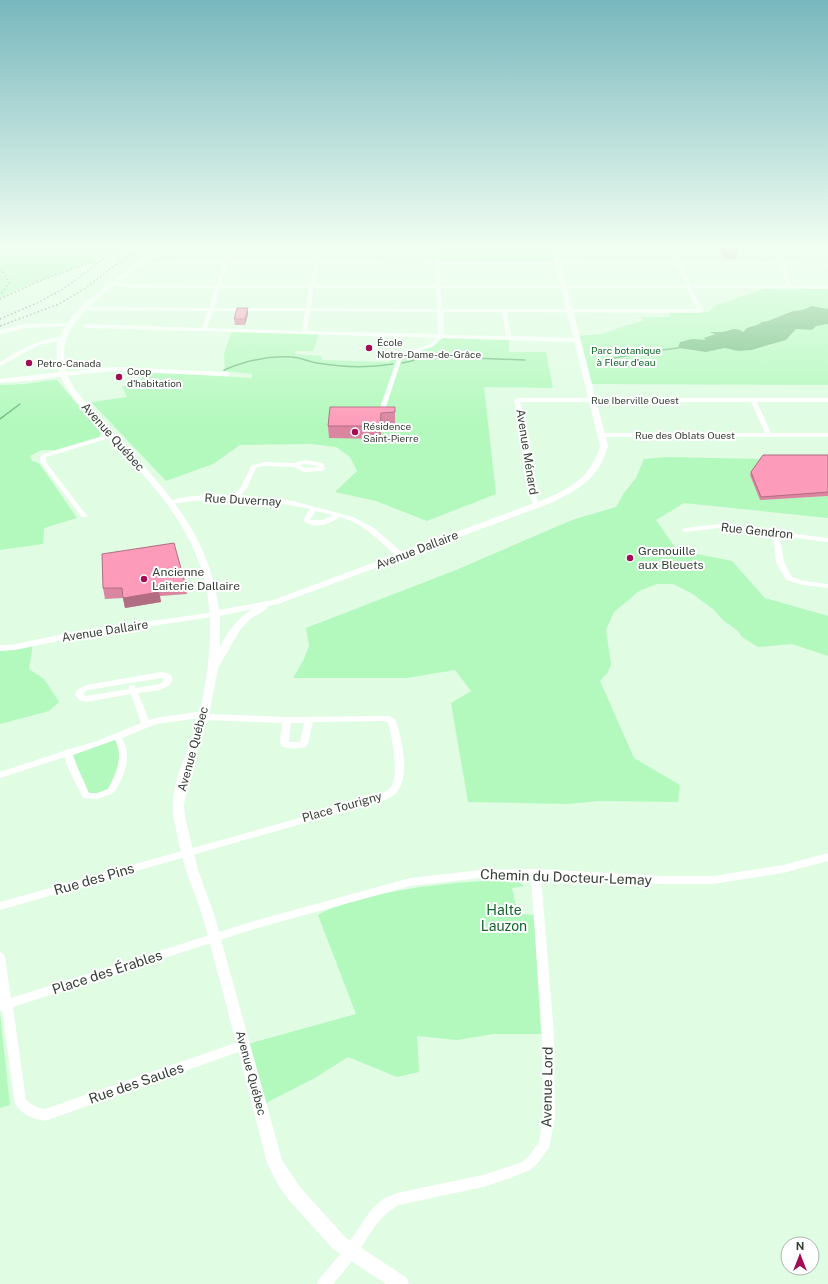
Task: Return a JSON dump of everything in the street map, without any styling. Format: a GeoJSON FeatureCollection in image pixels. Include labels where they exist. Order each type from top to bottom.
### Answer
{"type":"FeatureCollection","features":[{"type":"Feature","properties":{"kind":"main road","name":"Avenue Québec"},"geometry":{"type":"LineString","coordinates":[[63,374],[59,355],[62,339],[70,325],[83,309],[89,304]]}},
{"type":"Feature","properties":{"kind":"main road"},"geometry":{"type":"LineString","coordinates":[[0,381],[63,374]]}},
{"type":"Feature","properties":{"kind":"street"},"geometry":{"type":"LineString","coordinates":[[204,329],[213,304]]}},
{"type":"Feature","properties":{"kind":"street"},"geometry":{"type":"LineString","coordinates":[[304,332],[309,304]]}},
{"type":"Feature","properties":{"kind":"street"},"geometry":{"type":"LineString","coordinates":[[382,410],[400,357],[432,345],[441,336],[440,304]]}},
{"type":"Feature","properties":{"kind":"street","name":"Avenue Dallaire"},"geometry":{"type":"LineString","coordinates":[[0,648],[15,647],[78,634],[216,614],[275,602],[564,494],[582,483],[591,474],[603,453],[604,446],[569,304]]}},
{"type":"Feature","properties":{"kind":"street"},"geometry":{"type":"LineString","coordinates":[[83,309],[700,311],[697,304]]}},
{"type":"Feature","properties":{"kind":"street"},"geometry":{"type":"LineString","coordinates":[[504,310],[509,338]]}},
{"type":"Feature","properties":{"kind":"street"},"geometry":{"type":"LineString","coordinates":[[0,332],[25,326],[70,325]]}},
{"type":"Feature","properties":{"kind":"street"},"geometry":{"type":"LineString","coordinates":[[86,326],[577,340]]}},
{"type":"Feature","properties":{"kind":"street"},"geometry":{"type":"LineString","coordinates":[[0,364],[39,342],[62,339]]}},
{"type":"Feature","properties":{"kind":"street"},"geometry":{"type":"LineString","coordinates":[[63,374],[115,369],[227,374]]}},
{"type":"Feature","properties":{"kind":"street","name":"Avenue Québec"},"geometry":{"type":"LineString","coordinates":[[63,374],[65,381],[74,393],[111,436],[172,502],[187,525],[202,558],[208,576],[216,614],[214,667],[204,716],[185,772],[178,809],[188,853],[215,938],[275,1163],[284,1179],[327,1231],[339,1243],[401,1284]]}},
{"type":"Feature","properties":{"kind":"street","name":"Rue Iberville Ouest"},"geometry":{"type":"LineString","coordinates":[[517,400],[828,400]]}},
{"type":"Feature","properties":{"kind":"street","name":"Avenue Ménard"},"geometry":{"type":"LineString","coordinates":[[517,400],[530,485],[536,505]]}},
{"type":"Feature","properties":{"kind":"street"},"geometry":{"type":"LineString","coordinates":[[753,400],[769,435]]}},
{"type":"Feature","properties":{"kind":"street","name":"Rue des Oblats Ouest"},"geometry":{"type":"LineString","coordinates":[[602,435],[828,435]]}},
{"type":"Feature","properties":{"kind":"street"},"geometry":{"type":"LineString","coordinates":[[84,516],[43,462],[43,456],[111,436]]}},
{"type":"Feature","properties":{"kind":"street"},"geometry":{"type":"LineString","coordinates":[[235,498],[244,488],[253,467],[263,464],[295,465]]}},
{"type":"Feature","properties":{"kind":"street","name":"Rue Duvernay"},"geometry":{"type":"LineString","coordinates":[[172,502],[201,498],[235,498],[284,502],[314,508],[349,518],[367,526],[401,556]]}},
{"type":"Feature","properties":{"kind":"street"},"geometry":{"type":"LineString","coordinates":[[314,508],[306,520],[309,522],[321,523],[331,520],[337,515]]}},
{"type":"Feature","properties":{"kind":"street","name":"Rue Gendron"},"geometry":{"type":"LineString","coordinates":[[686,530],[719,526],[776,532],[828,540]]}},
{"type":"Feature","properties":{"kind":"street"},"geometry":{"type":"LineString","coordinates":[[776,532],[780,562],[787,576],[803,583],[828,586]]}},
{"type":"Feature","properties":{"kind":"street"},"geometry":{"type":"LineString","coordinates":[[214,667],[230,636],[238,625],[248,617],[275,602]]}},
{"type":"Feature","properties":{"kind":"street"},"geometry":{"type":"LineString","coordinates":[[161,675],[167,676],[169,679],[164,685],[134,691],[86,699],[79,695],[82,690],[86,688],[130,681],[161,675]]}},
{"type":"Feature","properties":{"kind":"street"},"geometry":{"type":"LineString","coordinates":[[130,681],[146,724]]}},
{"type":"Feature","properties":{"kind":"street"},"geometry":{"type":"LineString","coordinates":[[0,775],[100,743],[146,724],[165,719],[204,716]]}},
{"type":"Feature","properties":{"kind":"street","name":"Place Tourigny"},"geometry":{"type":"LineString","coordinates":[[188,853],[389,794],[395,790],[398,780],[399,769],[392,721],[386,718],[287,720],[204,716]]}},
{"type":"Feature","properties":{"kind":"street"},"geometry":{"type":"LineString","coordinates":[[287,720],[284,742],[285,745],[293,746],[302,745],[304,743],[309,720]]}},
{"type":"Feature","properties":{"kind":"street"},"geometry":{"type":"LineString","coordinates":[[68,752],[72,766],[86,796],[97,796],[111,792],[119,778],[124,757],[122,743],[117,736]]}},
{"type":"Feature","properties":{"kind":"street","name":"Rue des Pins"},"geometry":{"type":"LineString","coordinates":[[0,906],[188,853]]}},
{"type":"Feature","properties":{"kind":"street","name":"Chemin du Docteur-Lemay"},"geometry":{"type":"LineString","coordinates":[[215,938],[314,907],[410,882],[480,874],[536,873],[664,880],[713,880],[784,870],[828,857]]}},
{"type":"Feature","properties":{"kind":"street","name":"Avenue Lord"},"geometry":{"type":"LineString","coordinates":[[324,1284],[352,1251],[378,1210],[386,1204],[397,1200],[483,1181],[511,1172],[526,1166],[533,1160],[545,1144],[549,1118],[548,1034],[536,873]]}},
{"type":"Feature","properties":{"kind":"street","name":"Place des Érables"},"geometry":{"type":"LineString","coordinates":[[4,1005],[215,938]]}},
{"type":"Feature","properties":{"kind":"street"},"geometry":{"type":"LineString","coordinates":[[0,957],[4,1005]]}},
{"type":"Feature","properties":{"kind":"street","name":"Rue des Saules"},"geometry":{"type":"LineString","coordinates":[[4,1005],[21,1102],[28,1109],[37,1114],[45,1114],[244,1045]]}},
{"type":"Feature","properties":{"kind":"green space","name":"Parc botanique à Fleur d'eau"},"geometry":{"type":"Polygon","coordinates":[[[828,304],[828,309],[812,306],[762,322],[747,328],[743,332],[729,329],[724,332],[713,333],[715,334],[707,336],[707,340],[685,340],[680,346],[682,349],[706,352],[725,348],[738,351],[758,349],[786,340],[796,329],[812,330],[816,326],[828,324],[828,385],[588,384],[576,336],[602,334],[627,325],[644,321],[641,317],[670,317],[669,312],[708,312],[716,305],[828,304]]]}},
{"type":"Feature","properties":{"kind":"green space"},"geometry":{"type":"Polygon","coordinates":[[[232,331],[319,334],[313,351],[296,351],[295,354],[321,356],[322,360],[387,362],[432,345],[439,338],[509,340],[509,352],[546,352],[553,388],[484,387],[496,494],[427,521],[376,501],[335,492],[357,471],[350,457],[336,447],[311,444],[240,445],[213,464],[166,481],[91,402],[127,397],[122,386],[138,384],[145,372],[252,378],[252,374],[225,371],[224,353],[232,331]]]}},
{"type":"Feature","properties":{"kind":"green space"},"geometry":{"type":"Polygon","coordinates":[[[57,380],[101,433],[99,437],[55,450],[41,450],[30,456],[32,461],[39,463],[77,518],[44,528],[43,544],[0,550],[0,385],[24,384],[57,380]]]}},
{"type":"Feature","properties":{"kind":"green space"},"geometry":{"type":"Polygon","coordinates":[[[667,457],[762,459],[750,475],[760,500],[828,496],[828,518],[684,503],[656,520],[677,550],[732,561],[765,598],[828,616],[828,656],[792,644],[758,647],[742,637],[738,631],[724,621],[713,609],[691,593],[673,584],[657,584],[639,591],[614,612],[606,630],[611,664],[608,672],[600,681],[634,758],[680,785],[678,802],[600,801],[566,804],[468,802],[451,703],[471,691],[455,670],[407,678],[293,678],[303,661],[309,646],[306,628],[456,570],[572,520],[616,507],[624,493],[636,478],[644,459],[667,457]]]}},
{"type":"Feature","properties":{"kind":"green space"},"geometry":{"type":"Polygon","coordinates":[[[33,643],[29,669],[44,679],[59,702],[49,711],[0,724],[0,645],[33,643]]]}},
{"type":"Feature","properties":{"kind":"green space"},"geometry":{"type":"Polygon","coordinates":[[[117,736],[124,757],[111,791],[86,796],[68,752],[117,736]]]}},
{"type":"Feature","properties":{"kind":"green space","name":"Halte Lauzon"},"geometry":{"type":"Polygon","coordinates":[[[503,880],[517,881],[524,886],[512,888],[518,914],[534,915],[541,1034],[493,1034],[457,1040],[417,1036],[419,1072],[397,1077],[348,1057],[313,1079],[260,1106],[244,1045],[356,1014],[318,915],[330,909],[369,897],[403,890],[453,883],[503,880]]]}},
{"type":"Feature","properties":{"kind":"green space"},"geometry":{"type":"Polygon","coordinates":[[[0,1013],[10,1105],[0,1108],[0,1013]]]}},
{"type":"Feature","properties":{"kind":"shaded area"},"geometry":{"type":"Polygon","coordinates":[[[812,306],[828,309],[828,324],[816,326],[812,330],[796,329],[786,340],[752,350],[738,351],[725,348],[706,352],[678,348],[680,342],[692,339],[706,340],[704,338],[715,334],[711,332],[722,332],[737,329],[743,332],[747,328],[762,322],[812,306]]]}},
{"type":"Feature","properties":{"kind":"building"},"geometry":{"type":"Polygon","coordinates":[[[237,308],[248,308],[245,319],[234,319],[237,308]]]}},
{"type":"Feature","properties":{"kind":"building"},"geometry":{"type":"Polygon","coordinates":[[[330,407],[395,407],[395,412],[381,413],[380,426],[328,426],[330,407]]]}},
{"type":"Feature","properties":{"kind":"building"},"geometry":{"type":"Polygon","coordinates":[[[763,455],[828,455],[828,492],[761,497],[751,472],[763,455]]]}},
{"type":"Feature","properties":{"kind":"building","name":"Ancienne Laiterie Dallaire"},"geometry":{"type":"Polygon","coordinates":[[[174,543],[185,583],[156,586],[159,592],[123,598],[122,588],[103,588],[102,554],[174,543]]]}},
{"type":"Feature","properties":{"kind":"waterway"},"geometry":{"type":"LineString","coordinates":[[655,351],[678,348]]}},
{"type":"Feature","properties":{"kind":"waterway"},"geometry":{"type":"LineString","coordinates":[[642,353],[651,352]]}},
{"type":"Feature","properties":{"kind":"waterway"},"geometry":{"type":"LineString","coordinates":[[609,362],[614,358],[637,354]]}},
{"type":"Feature","properties":{"kind":"waterway"},"geometry":{"type":"LineString","coordinates":[[402,363],[412,361],[422,356],[525,360]]}},
{"type":"Feature","properties":{"kind":"waterway"},"geometry":{"type":"LineString","coordinates":[[224,370],[240,364],[273,357],[293,357],[317,363],[345,366],[374,366],[393,364]]}},
{"type":"Feature","properties":{"kind":"waterway"},"geometry":{"type":"LineString","coordinates":[[0,419],[20,404]]}},
{"type":"Feature","properties":{"kind":"railway"},"geometry":{"type":"LineString","coordinates":[[0,319],[35,304]]}},
{"type":"Feature","properties":{"kind":"railway"},"geometry":{"type":"LineString","coordinates":[[0,326],[59,304]]}},
{"type":"Feature","properties":{"kind":"place","name":"École Notre-Dame-de-Grâce"},"geometry":{"type":"Point","coordinates":[369,348]}},
{"type":"Feature","properties":{"kind":"place","name":"Petro-Canada"},"geometry":{"type":"Point","coordinates":[29,363]}},
{"type":"Feature","properties":{"kind":"place","name":"Coop d'habitation"},"geometry":{"type":"Point","coordinates":[119,377]}},
{"type":"Feature","properties":{"kind":"place","name":"Résidence Saint-Pierre"},"geometry":{"type":"Point","coordinates":[355,432]}},
{"type":"Feature","properties":{"kind":"place","name":"Grenouille aux Bleuets"},"geometry":{"type":"Point","coordinates":[630,558]}},
{"type":"Feature","properties":{"kind":"place","name":"Ancienne Laiterie Dallaire"},"geometry":{"type":"Point","coordinates":[144,579]}}]}
